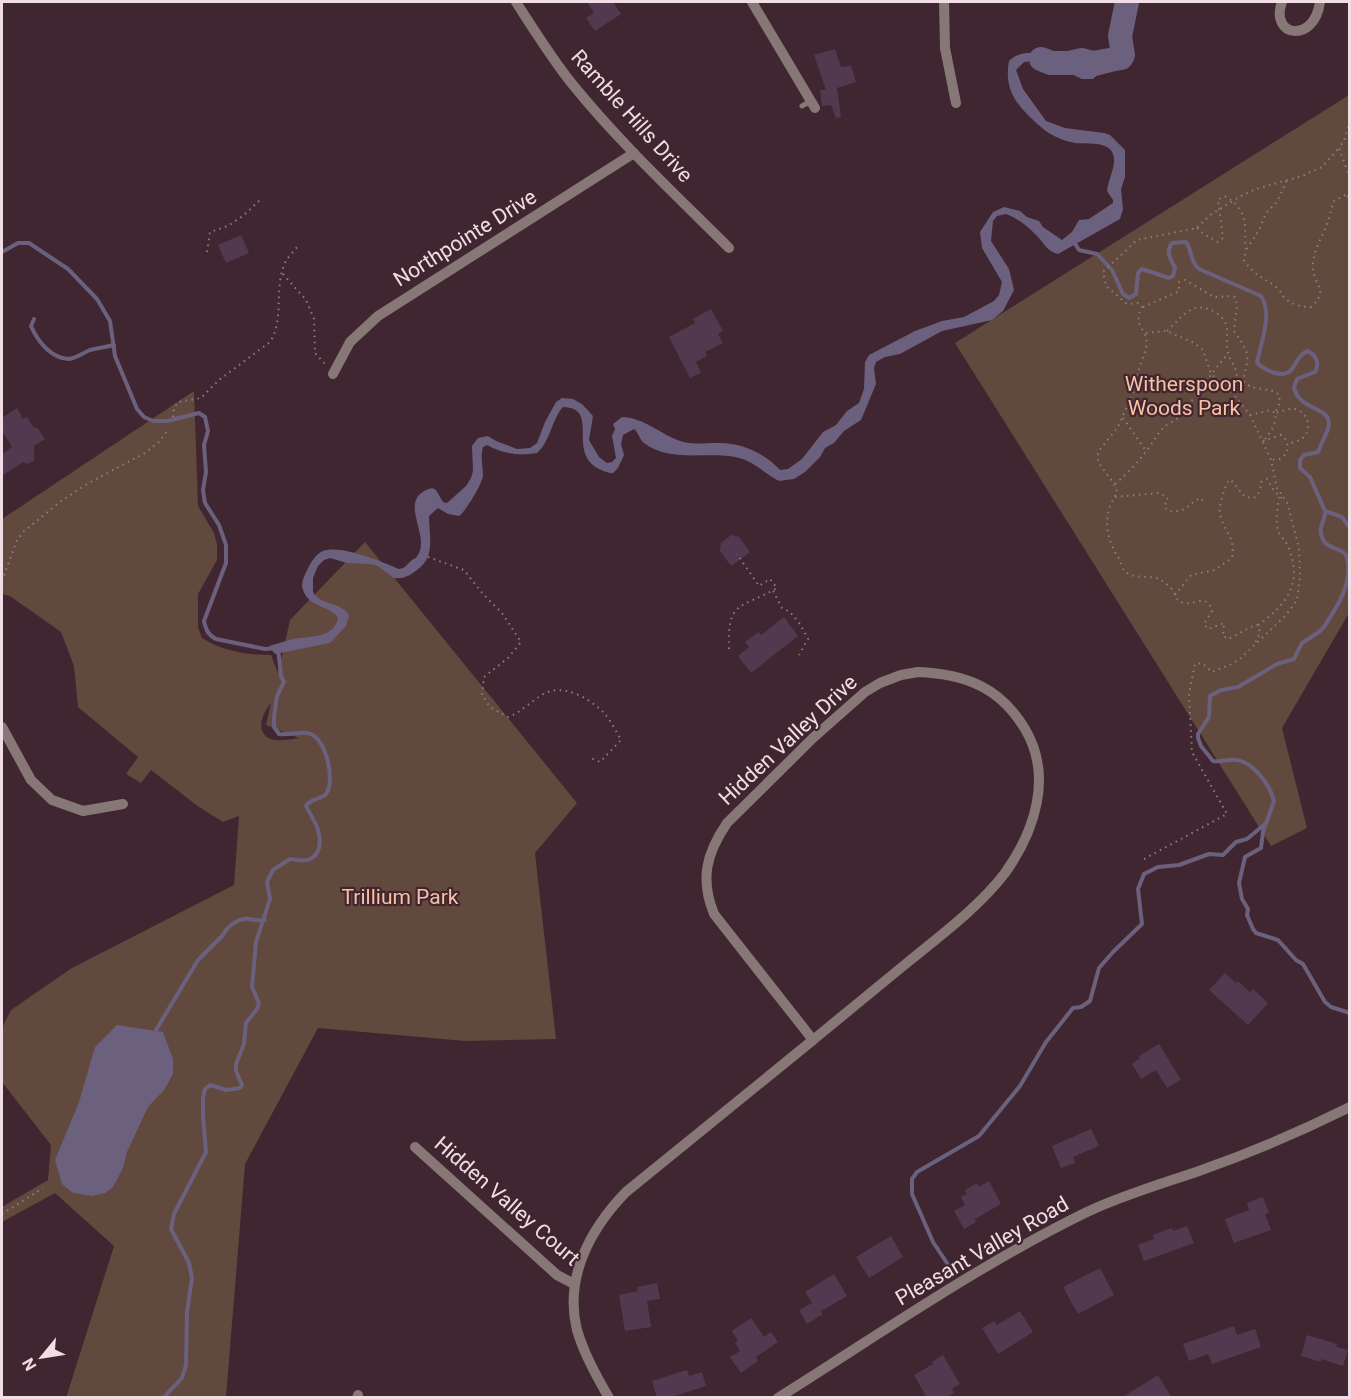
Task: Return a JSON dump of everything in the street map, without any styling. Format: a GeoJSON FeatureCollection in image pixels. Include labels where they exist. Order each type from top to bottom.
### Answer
{"type":"FeatureCollection","features":[{"type":"Feature","properties":{"kind":"street","name":"Ramble Hills Drive"},"geometry":{"type":"LineString","coordinates":[[516,2],[539,39],[573,85],[634,153],[729,248]]}},
{"type":"Feature","properties":{"kind":"street"},"geometry":{"type":"LineString","coordinates":[[752,2],[809,105]]}},
{"type":"Feature","properties":{"kind":"street"},"geometry":{"type":"LineString","coordinates":[[944,2],[945,48],[956,103]]}},
{"type":"Feature","properties":{"kind":"street"},"geometry":{"type":"LineString","coordinates":[[1282,2],[1279,15],[1282,22],[1290,30],[1298,32],[1306,29],[1315,21],[1320,2]]}},
{"type":"Feature","properties":{"kind":"street","name":"Northpointe Drive"},"geometry":{"type":"LineString","coordinates":[[333,374],[350,342],[378,316],[634,153]]}},
{"type":"Feature","properties":{"kind":"street","name":"Hidden Valley Drive"},"geometry":{"type":"LineString","coordinates":[[609,1398],[590,1362],[578,1332],[573,1308],[574,1284],[581,1259],[595,1230],[609,1209],[626,1192],[813,1040],[975,904],[1004,873],[1023,842],[1034,816],[1039,791],[1039,767],[1033,743],[1019,720],[1002,700],[970,680],[944,673],[918,672],[901,675],[865,692],[749,799],[727,823],[716,840],[708,859],[706,876],[706,891],[714,914],[813,1040]]}},
{"type":"Feature","properties":{"kind":"street"},"geometry":{"type":"LineString","coordinates":[[2,727],[31,780],[52,800],[83,811],[123,804]]}},
{"type":"Feature","properties":{"kind":"street","name":"Pleasant Valley Road"},"geometry":{"type":"LineString","coordinates":[[778,1398],[966,1280],[1051,1230],[1136,1192],[1254,1151],[1350,1107]]}},
{"type":"Feature","properties":{"kind":"street","name":"Hidden Valley Court"},"geometry":{"type":"LineString","coordinates":[[415,1147],[558,1275],[574,1284]]}},
{"type":"Feature","properties":{"kind":"path"},"geometry":{"type":"LineString","coordinates":[[1142,307],[1138,303],[1127,304],[1106,286],[1103,272],[1137,240],[1197,228],[1218,210],[1256,189],[1302,176],[1322,167],[1344,141],[1350,121]]}},
{"type":"Feature","properties":{"kind":"path"},"geometry":{"type":"LineString","coordinates":[[1339,148],[1350,178]]}},
{"type":"Feature","properties":{"kind":"path"},"geometry":{"type":"LineString","coordinates":[[1246,250],[1259,230],[1266,213],[1277,202],[1287,180]]}},
{"type":"Feature","properties":{"kind":"path"},"geometry":{"type":"LineString","coordinates":[[1197,228],[1218,242],[1223,238],[1218,200],[1224,196],[1234,201],[1244,213],[1246,250],[1244,260],[1250,270],[1275,286],[1284,298],[1292,303],[1302,307],[1311,307],[1318,300],[1321,288],[1313,269],[1318,242],[1334,201],[1348,193],[1350,204]]}},
{"type":"Feature","properties":{"kind":"path"},"geometry":{"type":"LineString","coordinates":[[207,252],[210,232],[236,221],[261,199]]}},
{"type":"Feature","properties":{"kind":"path"},"geometry":{"type":"LineString","coordinates":[[173,417],[174,408],[178,402],[201,398],[219,380],[270,342],[275,334],[285,262],[298,246]]}},
{"type":"Feature","properties":{"kind":"path"},"geometry":{"type":"LineString","coordinates":[[282,274],[306,300],[314,319],[315,353],[333,374]]}},
{"type":"Feature","properties":{"kind":"path"},"geometry":{"type":"LineString","coordinates":[[1263,441],[1274,426],[1275,413],[1280,403],[1279,395],[1275,392],[1253,388],[1244,382],[1247,353],[1245,346],[1234,331],[1237,305],[1234,297],[1214,297],[1185,280],[1179,282],[1179,291],[1142,307],[1138,316],[1139,325],[1145,333],[1147,343],[1135,380],[1135,388],[1123,418],[1098,452],[1098,462],[1117,492],[1110,505],[1107,524],[1110,542],[1124,569],[1133,576],[1151,576],[1160,580],[1173,590],[1181,603],[1207,602],[1212,611],[1204,624],[1208,628],[1224,623],[1223,636],[1228,639],[1258,625],[1282,606],[1295,577],[1287,543],[1278,530],[1279,495]]}},
{"type":"Feature","properties":{"kind":"path"},"geometry":{"type":"LineString","coordinates":[[1167,331],[1190,309],[1199,306],[1211,309],[1222,317],[1227,328],[1228,354],[1237,374],[1230,390]]}},
{"type":"Feature","properties":{"kind":"path"},"geometry":{"type":"LineString","coordinates":[[1144,859],[1227,814],[1192,752],[1189,694],[1195,664],[1202,663],[1212,672],[1232,664],[1286,615],[1297,600],[1300,576],[1299,548],[1287,502],[1277,488],[1271,460],[1250,415],[1230,390],[1211,374],[1203,350],[1194,343],[1167,331],[1145,333]]}},
{"type":"Feature","properties":{"kind":"path"},"geometry":{"type":"LineString","coordinates":[[1114,484],[1126,474],[1166,425],[1174,422],[1228,354]]}},
{"type":"Feature","properties":{"kind":"path"},"geometry":{"type":"LineString","coordinates":[[1250,415],[1271,410],[1275,413],[1297,410],[1309,427],[1305,437],[1300,441],[1287,443]]}},
{"type":"Feature","properties":{"kind":"path"},"geometry":{"type":"LineString","coordinates":[[1123,418],[1146,451]]}},
{"type":"Feature","properties":{"kind":"path"},"geometry":{"type":"LineString","coordinates":[[2,581],[17,540],[23,532],[87,484],[145,453],[159,442],[168,430]]}},
{"type":"Feature","properties":{"kind":"path"},"geometry":{"type":"LineString","coordinates":[[1263,441],[1281,435],[1287,443],[1287,453],[1280,459],[1271,460]]}},
{"type":"Feature","properties":{"kind":"path"},"geometry":{"type":"LineString","coordinates":[[1175,595],[1191,575],[1215,570],[1232,558],[1234,547],[1229,532],[1220,517],[1222,499],[1228,481],[1232,480],[1245,497],[1254,498],[1260,491],[1261,482],[1267,479],[1287,502]]}},
{"type":"Feature","properties":{"kind":"path"},"geometry":{"type":"LineString","coordinates":[[1115,497],[1158,493],[1166,496],[1168,500],[1164,506],[1168,511],[1178,512],[1188,508],[1196,500],[1201,498],[1203,501]]}},
{"type":"Feature","properties":{"kind":"path"},"geometry":{"type":"LineString","coordinates":[[729,649],[728,632],[733,614],[746,603],[777,588],[771,579],[759,586],[737,554]]}},
{"type":"Feature","properties":{"kind":"path"},"geometry":{"type":"LineString","coordinates":[[428,557],[464,570],[502,613],[521,642],[508,658],[484,677],[482,695],[490,707],[508,717],[520,713],[547,692],[560,688],[578,694],[603,712],[621,740],[600,762],[591,758]]}},
{"type":"Feature","properties":{"kind":"path"},"geometry":{"type":"LineString","coordinates":[[773,591],[782,608],[790,612],[808,639],[799,655]]}},
{"type":"Feature","properties":{"kind":"path"},"geometry":{"type":"LineString","coordinates":[[1253,646],[1260,633],[1258,625]]}},
{"type":"Feature","properties":{"kind":"path"},"geometry":{"type":"LineString","coordinates":[[2,1214],[43,1188]]}},
{"type":"Feature","properties":{"kind":"green space","name":"Witherspoon Woods Park"},"geometry":{"type":"Polygon","coordinates":[[[1349,95],[1349,613],[1282,728],[1307,828],[1271,846],[955,343],[1349,95]]]}},
{"type":"Feature","properties":{"kind":"green space","name":"Trillium Park"},"geometry":{"type":"Polygon","coordinates":[[[194,391],[198,506],[214,533],[217,544],[217,560],[198,594],[198,627],[202,638],[235,651],[271,655],[278,673],[290,620],[365,542],[577,803],[535,853],[556,1039],[465,1041],[318,1028],[245,1164],[226,1397],[66,1398],[114,1246],[55,1193],[2,1222],[2,1207],[48,1180],[51,1145],[2,1082],[2,1028],[11,1010],[72,968],[234,885],[239,816],[223,822],[199,807],[151,770],[141,783],[126,774],[138,757],[78,707],[74,666],[61,632],[10,596],[2,594],[2,519],[194,391]],[[271,703],[261,724],[264,734],[275,740],[299,738],[266,725],[271,703]]]}},
{"type":"Feature","properties":{"kind":"shaded area"},"geometry":{"type":"Polygon","coordinates":[[[1117,2],[1136,2],[1134,16],[1125,41],[1130,58],[1112,72],[1093,79],[1082,79],[1061,73],[1035,61],[1024,62],[1016,70],[1023,89],[1046,121],[1065,128],[1110,135],[1125,150],[1125,177],[1121,189],[1123,209],[1120,219],[1058,254],[1048,249],[1032,231],[1018,220],[1006,214],[997,216],[993,221],[991,241],[1009,269],[1014,290],[1003,311],[992,320],[942,331],[900,354],[885,357],[876,362],[874,368],[876,384],[861,420],[825,448],[820,457],[805,472],[794,479],[779,481],[750,462],[739,458],[666,453],[644,443],[634,429],[623,435],[621,444],[624,455],[618,468],[613,473],[607,472],[599,469],[590,461],[585,452],[580,415],[574,409],[563,407],[545,443],[537,453],[511,454],[487,445],[483,447],[483,476],[477,491],[459,516],[448,514],[438,508],[429,516],[430,546],[427,559],[411,574],[394,578],[378,566],[347,563],[330,558],[324,560],[318,566],[313,578],[313,592],[321,600],[341,607],[349,615],[346,626],[330,643],[275,654],[269,646],[320,635],[332,630],[336,625],[338,618],[330,611],[310,601],[302,587],[308,568],[318,554],[330,549],[340,550],[399,569],[405,567],[417,557],[421,547],[415,508],[416,500],[421,493],[432,488],[436,490],[443,502],[447,503],[466,486],[473,471],[472,446],[478,438],[488,436],[517,449],[530,448],[537,443],[556,402],[562,398],[573,399],[582,404],[593,416],[589,440],[599,457],[607,463],[616,458],[612,436],[615,429],[613,424],[622,417],[638,420],[685,442],[726,443],[752,450],[767,458],[780,470],[788,469],[802,459],[823,432],[836,425],[847,411],[859,403],[864,389],[865,362],[869,355],[915,331],[942,321],[964,317],[994,301],[999,295],[1002,282],[982,248],[980,232],[993,212],[1004,207],[1020,211],[1027,217],[1039,221],[1043,227],[1062,240],[1072,232],[1079,220],[1089,219],[1113,203],[1107,191],[1114,163],[1110,150],[1102,145],[1067,141],[1042,128],[1016,101],[1010,89],[1008,69],[1009,61],[1018,55],[1028,53],[1038,53],[1082,64],[1094,65],[1111,62],[1117,54],[1111,47],[1116,30],[1114,22],[1117,2]]]}},
{"type":"Feature","properties":{"kind":"shaded area"},"geometry":{"type":"Polygon","coordinates":[[[117,1025],[163,1032],[173,1059],[173,1074],[164,1090],[148,1107],[113,1187],[105,1193],[92,1196],[73,1193],[62,1184],[55,1160],[79,1102],[95,1047],[117,1025]]]}},
{"type":"Feature","properties":{"kind":"building"},"geometry":{"type":"Polygon","coordinates":[[[587,2],[613,2],[621,14],[595,31],[586,18],[594,13],[587,2]]]}},
{"type":"Feature","properties":{"kind":"building"},"geometry":{"type":"Polygon","coordinates":[[[835,49],[841,67],[851,66],[856,82],[837,88],[841,117],[836,118],[831,105],[822,106],[820,90],[826,90],[814,55],[835,49]]]}},
{"type":"Feature","properties":{"kind":"building"},"geometry":{"type":"Polygon","coordinates":[[[241,235],[249,253],[226,263],[218,245],[241,235]]]}},
{"type":"Feature","properties":{"kind":"building"},"geometry":{"type":"Polygon","coordinates":[[[711,309],[723,331],[718,334],[723,343],[705,352],[707,356],[696,362],[701,373],[690,378],[669,337],[695,323],[693,319],[711,309]]]}},
{"type":"Feature","properties":{"kind":"building"},"geometry":{"type":"Polygon","coordinates":[[[17,408],[23,419],[27,417],[45,439],[34,446],[34,461],[27,464],[23,462],[2,476],[2,454],[12,447],[2,431],[2,418],[17,408]]]}},
{"type":"Feature","properties":{"kind":"building"},"geometry":{"type":"Polygon","coordinates":[[[731,535],[739,537],[750,552],[731,566],[720,551],[721,543],[731,535]]]}},
{"type":"Feature","properties":{"kind":"building"},"geometry":{"type":"Polygon","coordinates":[[[784,617],[798,636],[751,673],[738,656],[749,647],[745,642],[758,632],[761,635],[784,617]]]}},
{"type":"Feature","properties":{"kind":"building"},"geometry":{"type":"Polygon","coordinates":[[[1225,973],[1250,992],[1253,989],[1268,1003],[1248,1025],[1209,990],[1225,973]]]}},
{"type":"Feature","properties":{"kind":"building"},"geometry":{"type":"Polygon","coordinates":[[[1159,1044],[1181,1080],[1167,1088],[1156,1070],[1141,1079],[1132,1064],[1140,1058],[1139,1056],[1159,1044]]]}},
{"type":"Feature","properties":{"kind":"building"},"geometry":{"type":"Polygon","coordinates":[[[1091,1129],[1099,1146],[1073,1157],[1075,1163],[1061,1168],[1052,1146],[1091,1129]]]}},
{"type":"Feature","properties":{"kind":"building"},"geometry":{"type":"Polygon","coordinates":[[[989,1181],[1001,1204],[975,1219],[976,1222],[964,1229],[954,1211],[965,1205],[961,1197],[967,1194],[965,1190],[977,1183],[979,1187],[989,1181]]]}},
{"type":"Feature","properties":{"kind":"building"},"geometry":{"type":"Polygon","coordinates":[[[1263,1197],[1269,1213],[1265,1214],[1271,1230],[1234,1243],[1225,1219],[1249,1210],[1247,1203],[1263,1197]]]}},
{"type":"Feature","properties":{"kind":"building"},"geometry":{"type":"Polygon","coordinates":[[[1187,1226],[1194,1243],[1144,1261],[1138,1245],[1154,1239],[1153,1235],[1172,1228],[1173,1231],[1187,1226]]]}},
{"type":"Feature","properties":{"kind":"building"},"geometry":{"type":"Polygon","coordinates":[[[891,1236],[903,1257],[869,1278],[856,1257],[891,1236]]]}},
{"type":"Feature","properties":{"kind":"building"},"geometry":{"type":"Polygon","coordinates":[[[1100,1268],[1114,1295],[1078,1314],[1063,1287],[1100,1268]]]}},
{"type":"Feature","properties":{"kind":"building"},"geometry":{"type":"Polygon","coordinates":[[[834,1274],[847,1296],[821,1311],[823,1314],[807,1324],[799,1310],[812,1303],[805,1292],[834,1274]]]}},
{"type":"Feature","properties":{"kind":"building"},"geometry":{"type":"Polygon","coordinates":[[[657,1283],[660,1299],[647,1301],[651,1327],[625,1331],[619,1295],[638,1291],[637,1287],[657,1283]]]}},
{"type":"Feature","properties":{"kind":"building"},"geometry":{"type":"Polygon","coordinates":[[[1020,1311],[1033,1332],[998,1354],[982,1328],[994,1321],[997,1325],[1020,1311]]]}},
{"type":"Feature","properties":{"kind":"building"},"geometry":{"type":"Polygon","coordinates":[[[751,1318],[764,1337],[771,1332],[778,1342],[756,1357],[758,1361],[741,1373],[730,1357],[740,1351],[735,1343],[738,1341],[732,1331],[751,1318]]]}},
{"type":"Feature","properties":{"kind":"building"},"geometry":{"type":"Polygon","coordinates":[[[1234,1326],[1237,1335],[1255,1329],[1261,1347],[1212,1364],[1208,1354],[1189,1361],[1183,1344],[1234,1326]]]}},
{"type":"Feature","properties":{"kind":"building"},"geometry":{"type":"Polygon","coordinates":[[[1307,1335],[1337,1344],[1336,1347],[1348,1350],[1343,1366],[1301,1356],[1307,1335]]]}},
{"type":"Feature","properties":{"kind":"building"},"geometry":{"type":"Polygon","coordinates":[[[943,1355],[960,1384],[952,1389],[954,1393],[946,1398],[927,1398],[914,1375],[943,1355]]]}},
{"type":"Feature","properties":{"kind":"building"},"geometry":{"type":"Polygon","coordinates":[[[687,1370],[689,1376],[702,1372],[706,1386],[668,1398],[657,1398],[652,1381],[687,1370]]]}},
{"type":"Feature","properties":{"kind":"building"},"geometry":{"type":"Polygon","coordinates":[[[1158,1375],[1172,1398],[1121,1398],[1158,1375]]]}},
{"type":"Feature","properties":{"kind":"waterway"},"geometry":{"type":"LineString","coordinates":[[1041,59],[1051,63],[1082,60],[1093,63],[1121,58],[1123,55],[1120,36],[1127,2]]}},
{"type":"Feature","properties":{"kind":"waterway"},"geometry":{"type":"LineString","coordinates":[[1074,242],[1079,250],[1097,254],[1112,270],[1123,294],[1129,298],[1136,294],[1138,273],[1142,269],[1169,278],[1173,276],[1175,268],[1169,255],[1170,246],[1172,243],[1186,242],[1199,269],[1261,296],[1266,311],[1266,320],[1257,363],[1269,371],[1284,374],[1292,369],[1307,351],[1313,354],[1316,360],[1315,372],[1297,379],[1294,387],[1302,401],[1326,416],[1329,421],[1328,429],[1318,452],[1304,455],[1300,460],[1300,468],[1310,477],[1325,511],[1321,530],[1324,541],[1347,556],[1348,571],[1345,588],[1324,627],[1302,643],[1294,659],[1277,664],[1238,687],[1221,690],[1210,696],[1209,717],[1198,734],[1198,738],[1201,746],[1213,761],[1237,760],[1249,765],[1265,782],[1274,801],[1263,832],[1261,848],[1245,857],[1239,883],[1253,929],[1256,933],[1278,940],[1296,960],[1303,964],[1325,1002],[1331,1007],[1350,1013]]}},
{"type":"Feature","properties":{"kind":"waterway"},"geometry":{"type":"LineString","coordinates":[[2,252],[18,243],[29,243],[68,269],[97,299],[110,321],[115,356],[137,409],[144,417],[153,421],[167,421],[199,413],[205,417],[208,431],[204,445],[205,503],[219,525],[226,545],[226,563],[204,621],[206,627],[209,634],[216,639],[265,649],[278,648],[281,676],[284,682],[277,696],[274,727],[279,734],[307,733],[314,736],[324,750],[329,770],[329,788],[326,794],[306,806],[318,829],[320,840],[318,851],[308,860],[290,859],[273,870],[267,882],[270,899],[256,942],[252,987],[259,1003],[246,1023],[244,1044],[236,1064],[236,1071],[242,1085],[240,1088],[226,1090],[210,1085],[205,1089],[203,1116],[206,1152],[174,1214],[171,1229],[189,1263],[192,1278],[187,1312],[186,1365],[182,1378],[165,1396],[166,1398]]}},
{"type":"Feature","properties":{"kind":"waterway"},"geometry":{"type":"LineString","coordinates":[[34,319],[31,326],[41,343],[56,356],[62,358],[69,359],[90,350],[114,345]]}},
{"type":"Feature","properties":{"kind":"waterway"},"geometry":{"type":"LineString","coordinates":[[1325,511],[1342,517],[1350,528]]}},
{"type":"Feature","properties":{"kind":"waterway"},"geometry":{"type":"LineString","coordinates":[[953,1272],[933,1242],[912,1194],[912,1179],[917,1172],[979,1136],[1020,1086],[1046,1042],[1073,1008],[1081,1007],[1090,1001],[1099,968],[1142,924],[1138,889],[1144,874],[1158,867],[1179,865],[1209,854],[1223,855],[1236,842],[1247,839],[1265,824]]}},
{"type":"Feature","properties":{"kind":"waterway"},"geometry":{"type":"LineString","coordinates":[[156,1030],[198,960],[229,927],[244,919],[265,920]]}}]}
